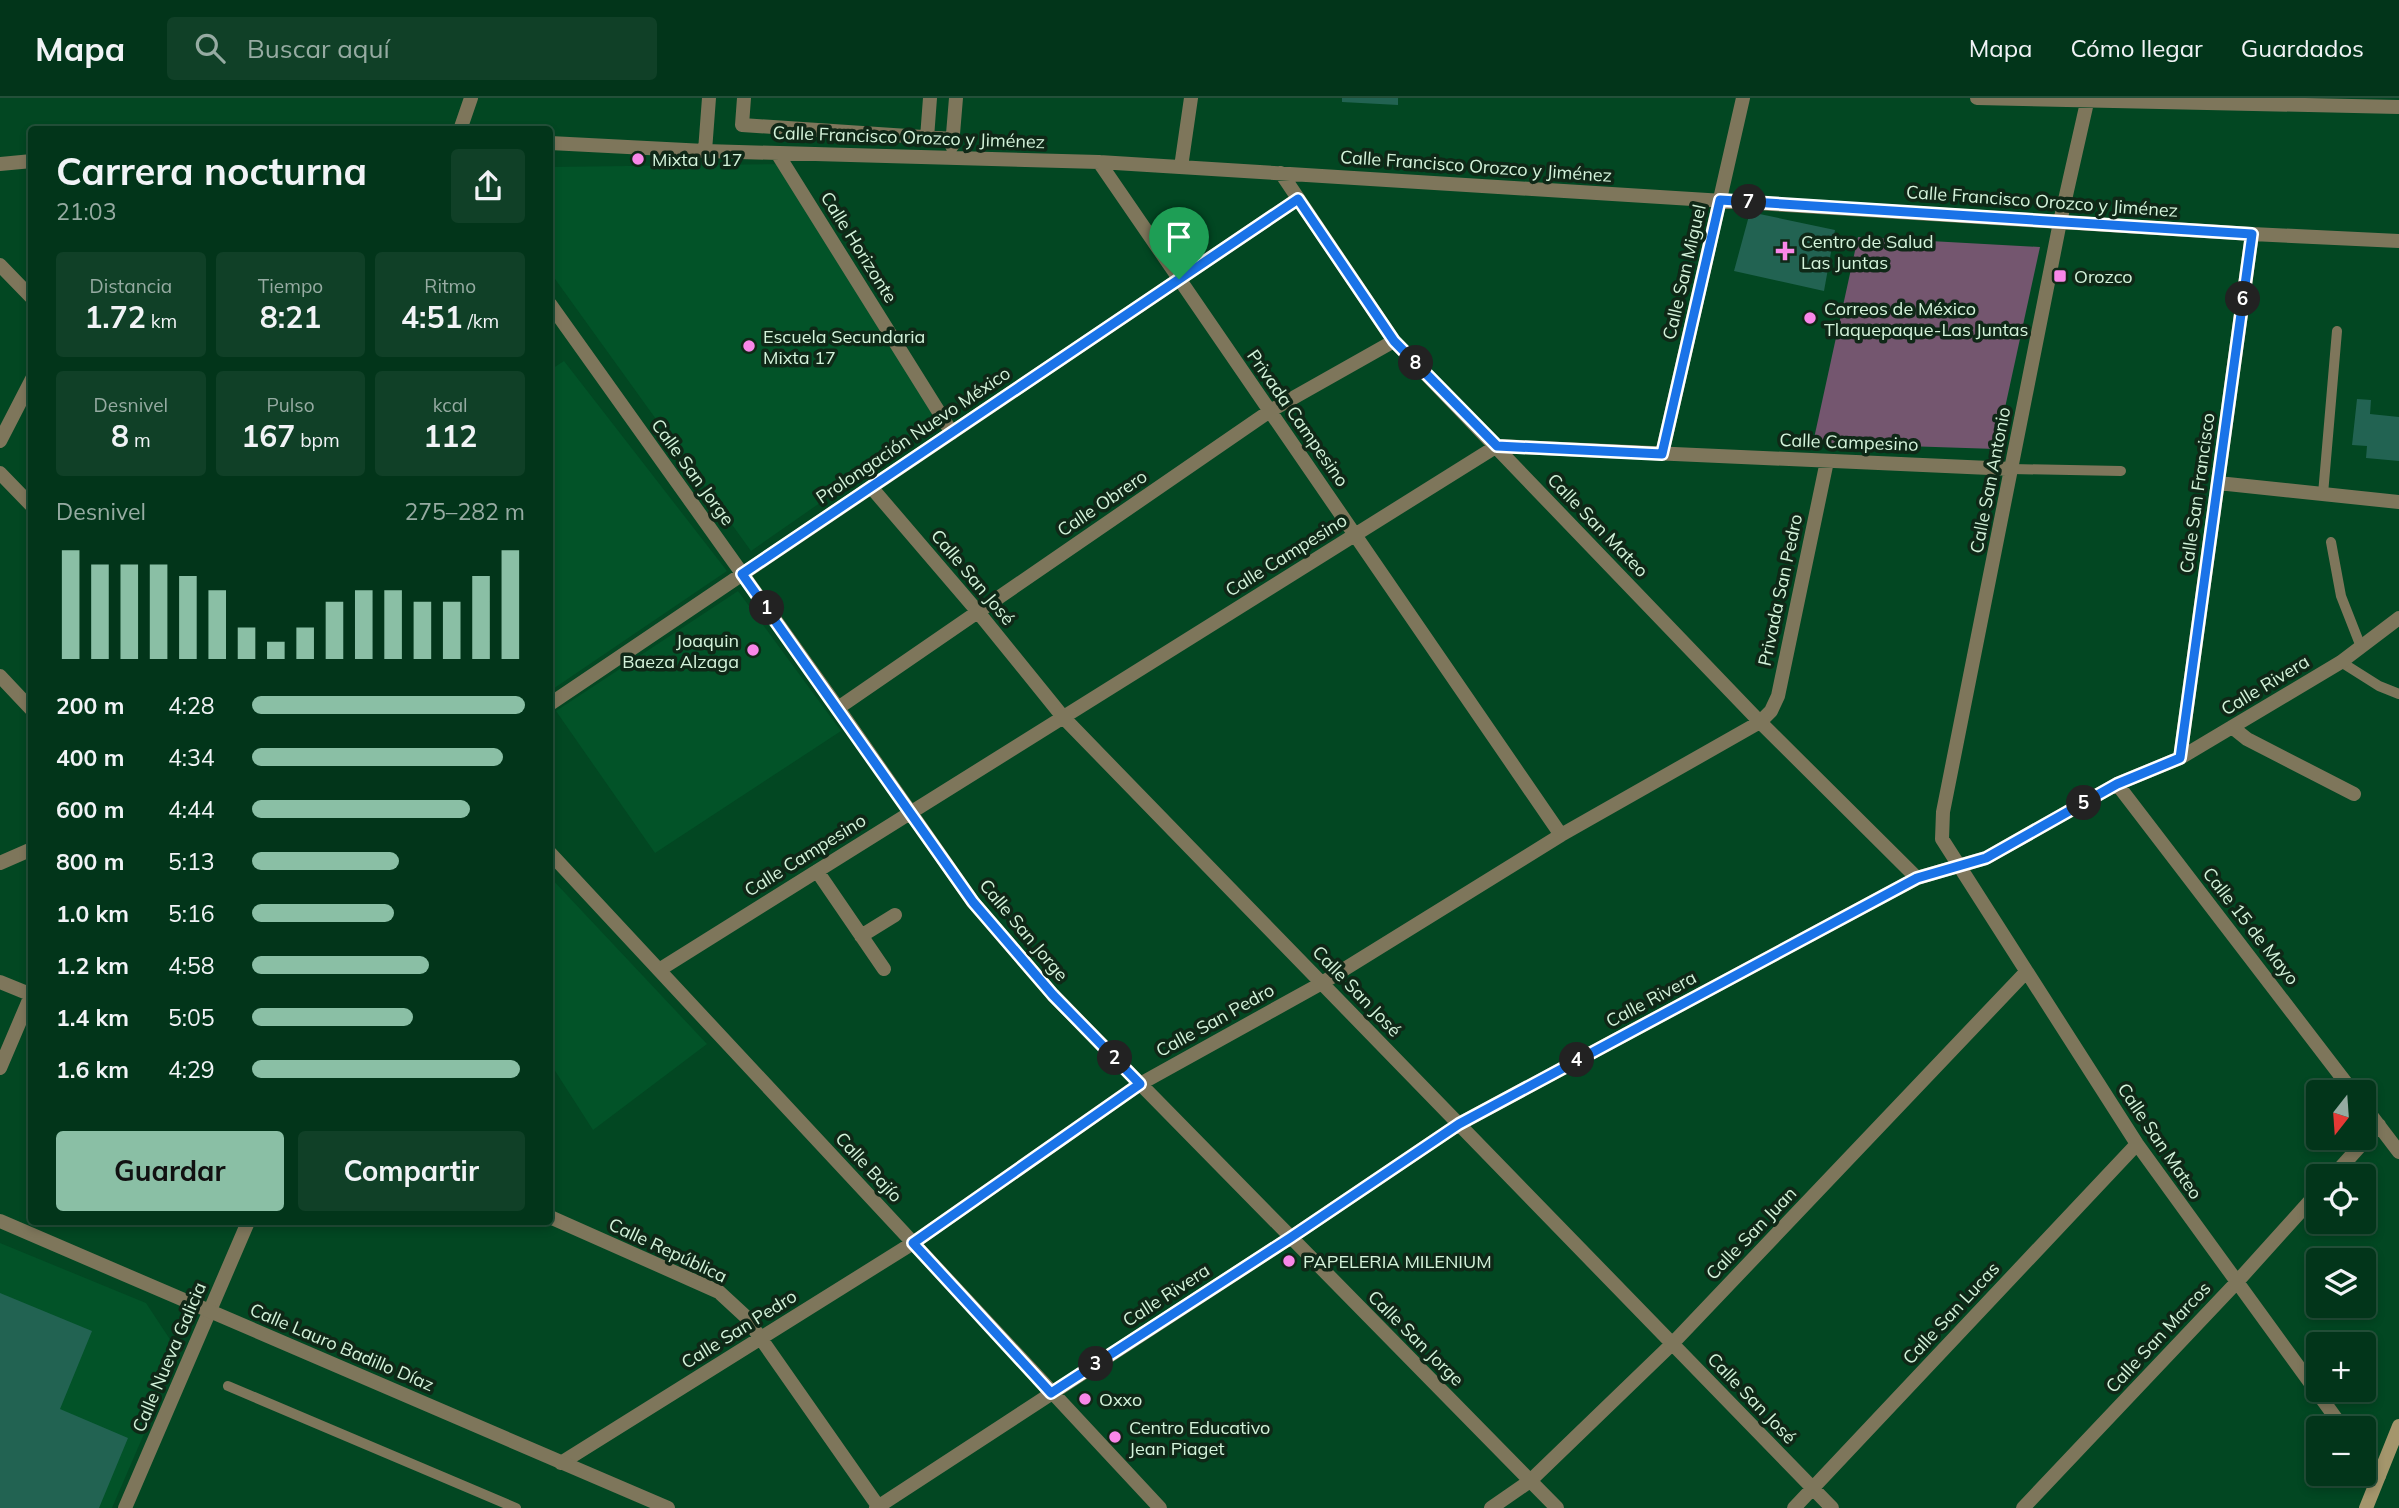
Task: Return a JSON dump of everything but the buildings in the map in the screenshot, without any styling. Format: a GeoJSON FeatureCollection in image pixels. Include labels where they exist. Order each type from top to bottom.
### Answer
{"type":"FeatureCollection","features":[{"type":"Feature","properties":{"kind":"main road"},"geometry":{"type":"LineString","coordinates":[[2366,1508],[2399,1426]]}},
{"type":"Feature","properties":{"kind":"street"},"geometry":{"type":"LineString","coordinates":[[461,126],[471,98]]}},
{"type":"Feature","properties":{"kind":"street"},"geometry":{"type":"LineString","coordinates":[[705,151],[709,98]]}},
{"type":"Feature","properties":{"kind":"street"},"geometry":{"type":"LineString","coordinates":[[744,98],[742,125],[953,139]]}},
{"type":"Feature","properties":{"kind":"street"},"geometry":{"type":"LineString","coordinates":[[928,138],[930,98]]}},
{"type":"Feature","properties":{"kind":"street"},"geometry":{"type":"LineString","coordinates":[[952,158],[956,98]]}},
{"type":"Feature","properties":{"kind":"street"},"geometry":{"type":"LineString","coordinates":[[1181,167],[1191,98]]}},
{"type":"Feature","properties":{"kind":"street","name":"Calle San Miguel"},"geometry":{"type":"LineString","coordinates":[[1662,454],[1743,98]]}},
{"type":"Feature","properties":{"kind":"street"},"geometry":{"type":"LineString","coordinates":[[1978,98],[2399,107]]}},
{"type":"Feature","properties":{"kind":"street","name":"Calle San Antonio"},"geometry":{"type":"LineString","coordinates":[[1958,866],[1942,839],[1943,812],[2060,222],[2087,99]]}},
{"type":"Feature","properties":{"kind":"street","name":"Calle Francisco Orozco y Jiménez"},"geometry":{"type":"LineString","coordinates":[[553,144],[1098,162],[2399,241]]}},
{"type":"Feature","properties":{"kind":"street","name":"Calle Horizonte"},"geometry":{"type":"LineString","coordinates":[[778,153],[951,433]]}},
{"type":"Feature","properties":{"kind":"street"},"geometry":{"type":"LineString","coordinates":[[0,164],[28,161]]}},
{"type":"Feature","properties":{"kind":"street","name":"Privada Campesino"},"geometry":{"type":"LineString","coordinates":[[1098,162],[1561,835]]}},
{"type":"Feature","properties":{"kind":"street","name":"Calle San Mateo"},"geometry":{"type":"LineString","coordinates":[[1281,173],[1394,341],[1760,722],[1917,878]]}},
{"type":"Feature","properties":{"kind":"street","name":"Prolongación Nuevo México"},"geometry":{"type":"LineString","coordinates":[[553,702],[1298,199]]}},
{"type":"Feature","properties":{"kind":"street","name":"Calle San Francisco"},"geometry":{"type":"LineString","coordinates":[[2180,758],[2252,234]]}},
{"type":"Feature","properties":{"kind":"street"},"geometry":{"type":"LineString","coordinates":[[0,265],[28,294]]}},
{"type":"Feature","properties":{"kind":"street","name":"Calle San Jorge"},"geometry":{"type":"LineString","coordinates":[[553,308],[973,902],[1053,995],[1557,1508]]}},
{"type":"Feature","properties":{"kind":"street","name":"Calle Obrero"},"geometry":{"type":"LineString","coordinates":[[838,708],[1270,411],[1394,341]]}},
{"type":"Feature","properties":{"kind":"street"},"geometry":{"type":"LineString","coordinates":[[0,441],[28,387]]}},
{"type":"Feature","properties":{"kind":"street","name":"Calle Campesino"},"geometry":{"type":"LineString","coordinates":[[659,970],[1497,446],[2012,469]]}},
{"type":"Feature","properties":{"kind":"street","name":"Privada San Pedro"},"geometry":{"type":"LineString","coordinates":[[1760,722],[1771,711],[1778,696],[1827,461]]}},
{"type":"Feature","properties":{"kind":"street"},"geometry":{"type":"LineString","coordinates":[[0,473],[28,502]]}},
{"type":"Feature","properties":{"kind":"street"},"geometry":{"type":"LineString","coordinates":[[2218,483],[2399,502]]}},
{"type":"Feature","properties":{"kind":"street","name":"Calle San José"},"geometry":{"type":"LineString","coordinates":[[871,487],[1063,717],[1832,1508]]}},
{"type":"Feature","properties":{"kind":"street","name":"Calle Rivera"},"geometry":{"type":"LineString","coordinates":[[877,1507],[1290,1238],[1459,1124],[1917,878],[1986,858],[2117,784],[2180,758],[2341,662],[2399,618]]}},
{"type":"Feature","properties":{"kind":"street"},"geometry":{"type":"LineString","coordinates":[[0,676],[28,705]]}},
{"type":"Feature","properties":{"kind":"street","name":"Calle San Pedro"},"geometry":{"type":"LineString","coordinates":[[561,1463],[913,1243],[1140,1084],[1322,983],[1561,835],[1760,722]]}},
{"type":"Feature","properties":{"kind":"street"},"geometry":{"type":"LineString","coordinates":[[2232,727],[2247,739],[2354,794]]}},
{"type":"Feature","properties":{"kind":"street","name":"Calle 15 de Mayo"},"geometry":{"type":"LineString","coordinates":[[2117,784],[2345,1080]]}},
{"type":"Feature","properties":{"kind":"street"},"geometry":{"type":"LineString","coordinates":[[0,863],[28,851]]}},
{"type":"Feature","properties":{"kind":"street","name":"Calle Bajío"},"geometry":{"type":"LineString","coordinates":[[553,856],[1160,1508]]}},
{"type":"Feature","properties":{"kind":"street","name":"Calle San Mateo"},"geometry":{"type":"LineString","coordinates":[[1958,866],[2137,1144],[2334,1416]]}},
{"type":"Feature","properties":{"kind":"street"},"geometry":{"type":"LineString","coordinates":[[817,871],[884,969]]}},
{"type":"Feature","properties":{"kind":"street"},"geometry":{"type":"LineString","coordinates":[[861,936],[895,915]]}},
{"type":"Feature","properties":{"kind":"street","name":"Calle San Juan"},"geometry":{"type":"LineString","coordinates":[[1491,1508],[1530,1481],[1672,1344],[2026,972]]}},
{"type":"Feature","properties":{"kind":"street"},"geometry":{"type":"LineString","coordinates":[[0,982],[28,993]]}},
{"type":"Feature","properties":{"kind":"street"},"geometry":{"type":"LineString","coordinates":[[0,1068],[28,1001]]}},
{"type":"Feature","properties":{"kind":"street"},"geometry":{"type":"LineString","coordinates":[[2376,1121],[2399,1152]]}},
{"type":"Feature","properties":{"kind":"street"},"geometry":{"type":"LineString","coordinates":[[2344,1164],[2379,1125]]}},
{"type":"Feature","properties":{"kind":"street","name":"Calle San Lucas"},"geometry":{"type":"LineString","coordinates":[[1794,1508],[2137,1144]]}},
{"type":"Feature","properties":{"kind":"street","name":"Calle San Marcos"},"geometry":{"type":"LineString","coordinates":[[2023,1508],[2306,1205]]}},
{"type":"Feature","properties":{"kind":"street","name":"Calle República"},"geometry":{"type":"LineString","coordinates":[[553,1218],[719,1292],[745,1315],[877,1507]]}},
{"type":"Feature","properties":{"kind":"street","name":"Calle Lauro Badillo Díaz"},"geometry":{"type":"LineString","coordinates":[[0,1221],[668,1508]]}},
{"type":"Feature","properties":{"kind":"street","name":"Calle Nueva Galicia"},"geometry":{"type":"LineString","coordinates":[[125,1508],[247,1225]]}},
{"type":"Feature","properties":{"kind":"street"},"geometry":{"type":"LineString","coordinates":[[2376,1472],[2379,1476]]}},
{"type":"Feature","properties":{"kind":"lane"},"geometry":{"type":"LineString","coordinates":[[2323,494],[2337,331]]}},
{"type":"Feature","properties":{"kind":"lane"},"geometry":{"type":"LineString","coordinates":[[2012,469],[2121,471]]}},
{"type":"Feature","properties":{"kind":"lane"},"geometry":{"type":"LineString","coordinates":[[2331,542],[2341,596],[2361,647]]}},
{"type":"Feature","properties":{"kind":"lane"},"geometry":{"type":"LineString","coordinates":[[2341,662],[2399,694]]}},
{"type":"Feature","properties":{"kind":"lane"},"geometry":{"type":"LineString","coordinates":[[228,1386],[516,1508]]}},
{"type":"Feature","properties":{"kind":"shaded area","name":"Escuela Secundaria Mixta 17"},"geometry":{"type":"Polygon","coordinates":[[[784,164],[939,420],[751,551],[553,276],[553,167],[784,164]]]}},
{"type":"Feature","properties":{"kind":"shaded area"},"geometry":{"type":"Polygon","coordinates":[[[1858,237],[2040,247],[1996,449],[1813,443],[1858,237]]]}},
{"type":"Feature","properties":{"kind":"shaded area"},"geometry":{"type":"Polygon","coordinates":[[[564,361],[727,571],[553,689],[553,368],[564,361]]]}},
{"type":"Feature","properties":{"kind":"shaded area"},"geometry":{"type":"Polygon","coordinates":[[[738,591],[841,731],[655,853],[556,711],[738,591]]]}},
{"type":"Feature","properties":{"kind":"shaded area"},"geometry":{"type":"Polygon","coordinates":[[[553,880],[707,1044],[593,1130],[553,1068],[553,880]]]}},
{"type":"Feature","properties":{"kind":"shaded area"},"geometry":{"type":"Polygon","coordinates":[[[0,1243],[146,1303],[179,1353],[112,1508],[0,1508],[0,1243]]]}},
{"type":"Feature","properties":{"kind":"place","name":"Mixta U 17"},"geometry":{"type":"Point","coordinates":[638,159]}},
{"type":"Feature","properties":{"kind":"place","name":"Centro de Salud Las Juntas"},"geometry":{"type":"Point","coordinates":[1785,251]}},
{"type":"Feature","properties":{"kind":"place","name":"Orozco"},"geometry":{"type":"Point","coordinates":[2060,276]}},
{"type":"Feature","properties":{"kind":"place","name":"Correos de México Tlaquepaque-Las Juntas"},"geometry":{"type":"Point","coordinates":[1810,318]}},
{"type":"Feature","properties":{"kind":"place","name":"Escuela Secundaria Mixta 17"},"geometry":{"type":"Point","coordinates":[749,346]}},
{"type":"Feature","properties":{"kind":"place","name":"Joaquin Baeza Alzaga"},"geometry":{"type":"Point","coordinates":[753,650]}},
{"type":"Feature","properties":{"kind":"place","name":"PAPELERIA MILENIUM"},"geometry":{"type":"Point","coordinates":[1289,1261]}},
{"type":"Feature","properties":{"kind":"place","name":"Oxxo"},"geometry":{"type":"Point","coordinates":[1085,1399]}},
{"type":"Feature","properties":{"kind":"place","name":"Centro Educativo Jean Piaget"},"geometry":{"type":"Point","coordinates":[1115,1437]}},
{"type":"Feature","properties":{"kind":"route"},"geometry":{"type":"LineString","coordinates":[[1298,199],[1394,341],[1497,446],[1662,454],[1720,200],[2252,234],[2180,758],[2117,784],[1986,858],[1917,878],[1459,1124],[1290,1238],[1051,1393],[913,1243],[1140,1084],[1053,995],[973,902],[742,574],[1179,279],[1298,199]]}}]}
